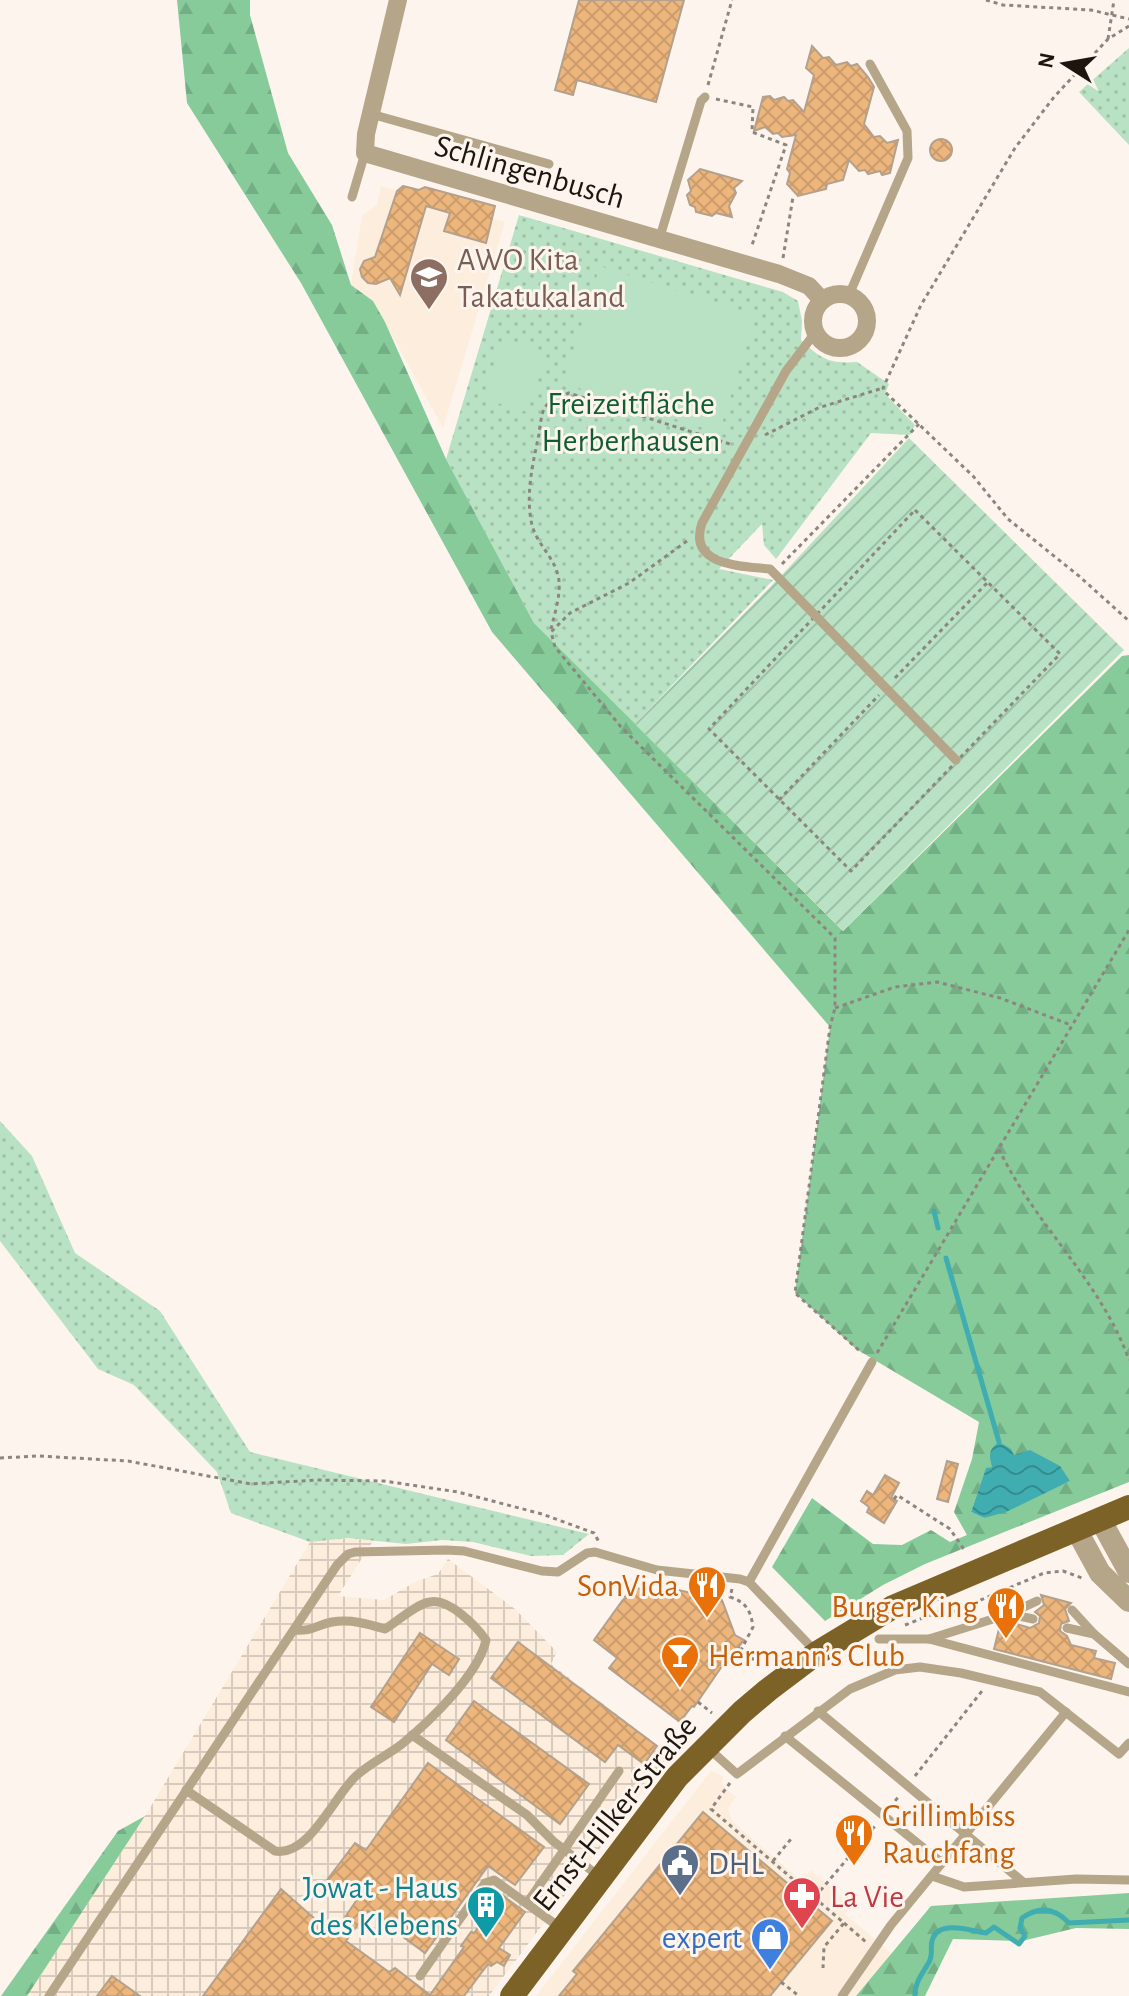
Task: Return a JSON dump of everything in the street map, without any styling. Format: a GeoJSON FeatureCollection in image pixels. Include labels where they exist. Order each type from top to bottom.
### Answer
{"type":"FeatureCollection","features":[{"type":"Feature","properties":{"kind":"main road","name":"Ernst-Hilker-Straße"},"geometry":{"type":"LineString","coordinates":[[512,1996],[677,1777],[750,1704],[817,1653],[893,1607],[1129,1507]]}},
{"type":"Feature","properties":{"kind":"street"},"geometry":{"type":"LineString","coordinates":[[365,153],[366,134],[398,0]]}},
{"type":"Feature","properties":{"kind":"street","name":"Schlingenbusch"},"geometry":{"type":"LineString","coordinates":[[365,153],[779,274],[809,286],[822,300]]}},
{"type":"Feature","properties":{"kind":"street"},"geometry":{"type":"LineString","coordinates":[[835,294],[849,295],[863,306],[868,323],[861,339],[854,345],[828,346],[815,333],[814,312],[822,300],[835,294]]}},
{"type":"Feature","properties":{"kind":"street"},"geometry":{"type":"LineString","coordinates":[[1100,1519],[1129,1572]]}},
{"type":"Feature","properties":{"kind":"street"},"geometry":{"type":"LineString","coordinates":[[1076,1529],[1100,1573],[1129,1601]]}},
{"type":"Feature","properties":{"kind":"lane"},"geometry":{"type":"LineString","coordinates":[[849,295],[908,158],[907,131],[870,64]]}},
{"type":"Feature","properties":{"kind":"lane"},"geometry":{"type":"LineString","coordinates":[[659,240],[701,101],[705,97]]}},
{"type":"Feature","properties":{"kind":"lane"},"geometry":{"type":"LineString","coordinates":[[371,114],[549,164]]}},
{"type":"Feature","properties":{"kind":"lane"},"geometry":{"type":"LineString","coordinates":[[352,197],[365,153]]}},
{"type":"Feature","properties":{"kind":"lane"},"geometry":{"type":"LineString","coordinates":[[815,333],[786,371],[699,532],[704,547],[714,560],[741,568],[770,569],[956,760]]}},
{"type":"Feature","properties":{"kind":"lane"},"geometry":{"type":"LineString","coordinates":[[749,1582],[872,1362]]}},
{"type":"Feature","properties":{"kind":"lane"},"geometry":{"type":"LineString","coordinates":[[49,1996],[337,1565],[348,1554],[464,1551],[542,1571],[558,1572],[587,1553],[607,1555],[657,1570],[749,1582],[817,1653]]}},
{"type":"Feature","properties":{"kind":"lane"},"geometry":{"type":"LineString","coordinates":[[929,1639],[1009,1614],[1037,1601]]}},
{"type":"Feature","properties":{"kind":"lane"},"geometry":{"type":"LineString","coordinates":[[186,1790],[275,1851],[285,1853],[304,1842],[356,1776],[412,1735],[454,1693],[484,1652],[486,1640],[474,1622],[440,1602],[428,1602],[385,1629],[351,1621],[330,1622],[307,1632],[294,1630]]}},
{"type":"Feature","properties":{"kind":"lane"},"geometry":{"type":"LineString","coordinates":[[1072,1610],[1129,1664]]}},
{"type":"Feature","properties":{"kind":"lane"},"geometry":{"type":"LineString","coordinates":[[1009,1614],[1033,1619]]}},
{"type":"Feature","properties":{"kind":"lane"},"geometry":{"type":"LineString","coordinates":[[1067,1628],[1094,1634]]}},
{"type":"Feature","properties":{"kind":"lane"},"geometry":{"type":"LineString","coordinates":[[879,1639],[929,1639],[1129,1692]]}},
{"type":"Feature","properties":{"kind":"lane"},"geometry":{"type":"LineString","coordinates":[[706,1746],[737,1774],[850,1689],[895,1670],[920,1667],[961,1673],[1040,1692],[1119,1754],[1129,1743]]}},
{"type":"Feature","properties":{"kind":"lane"},"geometry":{"type":"LineString","coordinates":[[818,1711],[1023,1882]]}},
{"type":"Feature","properties":{"kind":"lane"},"geometry":{"type":"LineString","coordinates":[[842,1996],[942,1863],[1066,1712]]}},
{"type":"Feature","properties":{"kind":"lane"},"geometry":{"type":"LineString","coordinates":[[412,1735],[527,1815],[564,1850],[600,1877]]}},
{"type":"Feature","properties":{"kind":"lane"},"geometry":{"type":"LineString","coordinates":[[785,1736],[942,1863]]}},
{"type":"Feature","properties":{"kind":"lane"},"geometry":{"type":"LineString","coordinates":[[527,1903],[619,1771]]}},
{"type":"Feature","properties":{"kind":"lane"},"geometry":{"type":"LineString","coordinates":[[932,1876],[964,1887],[1023,1882],[1129,1880]]}},
{"type":"Feature","properties":{"kind":"lane"},"geometry":{"type":"LineString","coordinates":[[420,1976],[485,1883],[494,1880],[562,1929]]}},
{"type":"Feature","properties":{"kind":"path"},"geometry":{"type":"LineString","coordinates":[[732,0],[705,97],[753,107],[752,132],[786,145],[746,264]]}},
{"type":"Feature","properties":{"kind":"path"},"geometry":{"type":"LineString","coordinates":[[986,0],[1003,5],[1091,10],[1129,19]]}},
{"type":"Feature","properties":{"kind":"path"},"geometry":{"type":"LineString","coordinates":[[1108,39],[1114,0]]}},
{"type":"Feature","properties":{"kind":"path"},"geometry":{"type":"LineString","coordinates":[[1129,26],[1108,39],[1054,97],[1015,148],[921,305],[883,388],[818,408],[747,444],[569,393],[556,398],[544,408],[531,469],[532,524],[540,545],[553,563],[560,587],[551,632],[555,647],[621,727],[835,938],[835,1008],[795,1293],[872,1362],[1129,930]]}},
{"type":"Feature","properties":{"kind":"path"},"geometry":{"type":"LineString","coordinates":[[779,274],[793,197]]}},
{"type":"Feature","properties":{"kind":"path"},"geometry":{"type":"LineString","coordinates":[[883,388],[973,476],[1008,519],[1129,621]]}},
{"type":"Feature","properties":{"kind":"path"},"geometry":{"type":"LineString","coordinates":[[774,573],[919,424]]}},
{"type":"Feature","properties":{"kind":"path"},"geometry":{"type":"LineString","coordinates":[[551,632],[570,613],[629,583],[686,542]]}},
{"type":"Feature","properties":{"kind":"path"},"geometry":{"type":"LineString","coordinates":[[835,1008],[895,987],[937,982],[1000,998],[1071,1025]]}},
{"type":"Feature","properties":{"kind":"path"},"geometry":{"type":"LineString","coordinates":[[998,1147],[1010,1172],[1081,1272],[1122,1341],[1129,1360]]}},
{"type":"Feature","properties":{"kind":"path"},"geometry":{"type":"LineString","coordinates":[[0,1458],[88,1457],[141,1463],[251,1484],[316,1480],[384,1481],[458,1492],[542,1514],[594,1533],[607,1555]]}},
{"type":"Feature","properties":{"kind":"path"},"geometry":{"type":"LineString","coordinates":[[894,1499],[897,1495],[950,1529],[965,1551]]}},
{"type":"Feature","properties":{"kind":"path"},"geometry":{"type":"LineString","coordinates":[[902,1626],[938,1612],[955,1611],[1044,1573],[1063,1571],[1085,1580]]}},
{"type":"Feature","properties":{"kind":"path"},"geometry":{"type":"LineString","coordinates":[[723,1604],[731,1591]]}},
{"type":"Feature","properties":{"kind":"path"},"geometry":{"type":"LineString","coordinates":[[730,1597],[742,1601],[751,1615],[753,1627],[739,1649],[768,1670]]}},
{"type":"Feature","properties":{"kind":"path"},"geometry":{"type":"LineString","coordinates":[[808,1900],[815,1897],[884,1815],[980,1694]]}},
{"type":"Feature","properties":{"kind":"path"},"geometry":{"type":"LineString","coordinates":[[698,1702],[710,1711]]}},
{"type":"Feature","properties":{"kind":"path"},"geometry":{"type":"LineString","coordinates":[[737,1774],[711,1809],[875,1949]]}},
{"type":"Feature","properties":{"kind":"path"},"geometry":{"type":"LineString","coordinates":[[773,1861],[791,1839]]}},
{"type":"Feature","properties":{"kind":"path"},"geometry":{"type":"LineString","coordinates":[[823,1968],[824,1947],[844,1923]]}},
{"type":"Feature","properties":{"kind":"path"},"geometry":{"type":"LineString","coordinates":[[781,1982],[799,1996]]}},
{"type":"Feature","properties":{"kind":"shaded area","name":"AWO Kita Takatukaland"},"geometry":{"type":"Polygon","coordinates":[[[381,186],[397,191],[403,186],[419,190],[425,187],[495,206],[492,218],[505,222],[443,428],[373,301],[351,285],[362,216],[377,205],[381,186]]]}},
{"type":"Feature","properties":{"kind":"shaded area"},"geometry":{"type":"Polygon","coordinates":[[[348,1538],[373,1541],[338,1596],[384,1600],[417,1581],[438,1574],[448,1559],[515,1609],[557,1652],[551,1664],[670,1755],[489,1996],[27,1996],[145,1816],[310,1542],[348,1538]]]}},
{"type":"Feature","properties":{"kind":"shaded area"},"geometry":{"type":"Polygon","coordinates":[[[711,1771],[723,1776],[722,1785],[736,1797],[728,1808],[732,1821],[801,1881],[811,1870],[851,1905],[845,1914],[891,1953],[885,1962],[855,1996],[536,1996],[711,1771]]]}},
{"type":"Feature","properties":{"kind":"green space"},"geometry":{"type":"Polygon","coordinates":[[[177,0],[250,0],[250,15],[288,153],[332,225],[351,285],[373,301],[385,322],[446,459],[534,623],[843,931],[1122,656],[1129,655],[1129,1482],[925,1564],[883,1585],[825,1621],[772,1567],[812,1498],[873,1544],[902,1545],[931,1530],[950,1542],[967,1535],[954,1512],[972,1459],[979,1422],[856,1349],[795,1293],[830,1027],[492,632],[301,283],[187,103],[177,0]],[[992,1467],[986,1469],[971,1512],[984,1518],[1070,1481],[992,1467]]]}},
{"type":"Feature","properties":{"kind":"green space"},"geometry":{"type":"Polygon","coordinates":[[[1129,48],[1129,145],[1079,92],[1129,48]]]}},
{"type":"Feature","properties":{"kind":"green space","name":"Freizeitfläche Herberhausen"},"geometry":{"type":"Polygon","coordinates":[[[519,215],[783,292],[798,301],[802,321],[801,340],[826,359],[857,362],[889,384],[885,394],[915,425],[910,435],[871,433],[776,559],[764,545],[762,524],[719,569],[773,580],[635,724],[534,623],[446,459],[519,215]]]}},
{"type":"Feature","properties":{"kind":"green space"},"geometry":{"type":"Polygon","coordinates":[[[600,266],[756,316],[719,433],[563,383],[600,266]]]}},
{"type":"Feature","properties":{"kind":"green space"},"geometry":{"type":"Polygon","coordinates":[[[503,338],[546,352],[527,412],[484,399],[503,338]]]}},
{"type":"Feature","properties":{"kind":"green space"},"geometry":{"type":"Polygon","coordinates":[[[909,438],[1124,650],[843,931],[635,724],[779,578],[909,438]]]}},
{"type":"Feature","properties":{"kind":"green space"},"geometry":{"type":"Polygon","coordinates":[[[0,1121],[32,1156],[75,1253],[160,1311],[250,1452],[589,1534],[563,1555],[531,1556],[473,1542],[442,1540],[406,1544],[348,1538],[310,1542],[231,1513],[217,1472],[134,1385],[98,1369],[0,1241],[0,1121]]]}},
{"type":"Feature","properties":{"kind":"green space"},"geometry":{"type":"Polygon","coordinates":[[[145,1816],[27,1996],[1,1996],[118,1831],[145,1816]]]}},
{"type":"Feature","properties":{"kind":"green space"},"geometry":{"type":"Polygon","coordinates":[[[1129,1893],[1129,1929],[1076,1928],[1022,1941],[953,1939],[925,1996],[856,1996],[931,1906],[1129,1893]]]}},
{"type":"Feature","properties":{"kind":"water"},"geometry":{"type":"Polygon","coordinates":[[[999,1442],[1011,1449],[1014,1455],[1030,1450],[1060,1466],[1070,1481],[1006,1512],[984,1518],[971,1512],[986,1468],[992,1467],[991,1450],[999,1442]]]}},
{"type":"Feature","properties":{"kind":"building"},"geometry":{"type":"Polygon","coordinates":[[[579,0],[684,0],[656,102],[577,80],[573,95],[555,90],[579,0]]]}},
{"type":"Feature","properties":{"kind":"building"},"geometry":{"type":"Polygon","coordinates":[[[812,46],[823,58],[829,57],[836,65],[847,62],[851,66],[857,64],[874,87],[864,124],[874,137],[880,136],[887,143],[898,140],[890,173],[882,175],[880,171],[868,174],[865,170],[859,171],[849,160],[843,180],[827,184],[826,189],[798,196],[787,184],[790,173],[787,169],[796,135],[782,137],[765,127],[754,131],[763,97],[793,100],[804,112],[814,75],[806,68],[812,46]]]}},
{"type":"Feature","properties":{"kind":"building"},"geometry":{"type":"Polygon","coordinates":[[[941,139],[949,142],[952,150],[949,158],[941,161],[933,158],[930,150],[933,142],[941,139]]]}},
{"type":"Feature","properties":{"kind":"building"},"geometry":{"type":"Polygon","coordinates":[[[700,169],[742,181],[734,188],[736,193],[729,206],[732,217],[696,212],[695,207],[690,205],[688,180],[700,169]]]}},
{"type":"Feature","properties":{"kind":"building"},"geometry":{"type":"Polygon","coordinates":[[[403,186],[419,190],[425,187],[495,206],[486,243],[444,231],[450,213],[426,206],[400,295],[390,278],[376,284],[368,283],[360,269],[364,261],[375,257],[397,191],[403,186]]]}},
{"type":"Feature","properties":{"kind":"building"},"geometry":{"type":"Polygon","coordinates":[[[947,1461],[958,1464],[948,1502],[937,1499],[947,1461]]]}},
{"type":"Feature","properties":{"kind":"building"},"geometry":{"type":"Polygon","coordinates":[[[885,1475],[899,1483],[891,1498],[897,1501],[884,1523],[867,1512],[869,1507],[861,1501],[867,1491],[873,1495],[885,1475]]]}},
{"type":"Feature","properties":{"kind":"building"},"geometry":{"type":"Polygon","coordinates":[[[632,1587],[673,1596],[674,1589],[722,1600],[735,1635],[744,1640],[680,1722],[609,1668],[617,1658],[594,1640],[632,1587]]]}},
{"type":"Feature","properties":{"kind":"building"},"geometry":{"type":"Polygon","coordinates":[[[1041,1595],[1071,1603],[1065,1609],[1069,1621],[1061,1624],[1060,1631],[1067,1636],[1071,1645],[1096,1651],[1094,1658],[1115,1663],[1111,1679],[994,1649],[999,1629],[1010,1622],[1030,1628],[1039,1623],[1040,1616],[1035,1612],[1044,1605],[1041,1595]]]}},
{"type":"Feature","properties":{"kind":"building"},"geometry":{"type":"Polygon","coordinates":[[[420,1633],[459,1659],[449,1675],[432,1664],[394,1722],[371,1707],[420,1633]]]}},
{"type":"Feature","properties":{"kind":"building"},"geometry":{"type":"Polygon","coordinates":[[[518,1642],[657,1746],[644,1764],[618,1745],[605,1762],[491,1678],[518,1642]]]}},
{"type":"Feature","properties":{"kind":"building"},"geometry":{"type":"Polygon","coordinates":[[[474,1701],[589,1784],[560,1824],[446,1740],[474,1701]]]}},
{"type":"Feature","properties":{"kind":"building"},"geometry":{"type":"Polygon","coordinates":[[[428,1763],[544,1847],[515,1885],[488,1866],[425,1953],[368,1911],[346,1941],[389,1972],[395,1968],[430,1995],[471,1932],[474,1933],[502,1895],[525,1912],[499,1948],[510,1955],[504,1966],[497,1962],[491,1966],[488,1964],[464,1996],[203,1996],[281,1889],[333,1935],[356,1901],[327,1880],[355,1843],[366,1850],[428,1763]]]}},
{"type":"Feature","properties":{"kind":"building"},"geometry":{"type":"Polygon","coordinates":[[[703,1812],[832,1921],[770,1996],[559,1996],[577,1974],[573,1971],[703,1812]]]}},
{"type":"Feature","properties":{"kind":"building"},"geometry":{"type":"Polygon","coordinates":[[[112,1976],[140,1996],[97,1996],[112,1976]]]}},
{"type":"Feature","properties":{"kind":"waterway"},"geometry":{"type":"LineString","coordinates":[[934,1211],[938,1228]]}},
{"type":"Feature","properties":{"kind":"waterway"},"geometry":{"type":"LineString","coordinates":[[946,1258],[999,1442]]}},
{"type":"Feature","properties":{"kind":"waterway"},"geometry":{"type":"LineString","coordinates":[[915,1996],[917,1982],[930,1959],[933,1938],[942,1929],[986,1933],[994,1927],[1019,1944],[1025,1936],[1020,1928],[1022,1918],[1041,1910],[1058,1914],[1069,1923],[1129,1920]]}},
{"type":"Feature","properties":{"kind":"place","name":"AWO Kita Takatukaland"},"geometry":{"type":"Point","coordinates":[429,311]}},
{"type":"Feature","properties":{"kind":"place","name":"SonVida"},"geometry":{"type":"Point","coordinates":[707,1619]}},
{"type":"Feature","properties":{"kind":"place","name":"Burger King"},"geometry":{"type":"Point","coordinates":[1006,1640]}},
{"type":"Feature","properties":{"kind":"place","name":"Hermann’s Club"},"geometry":{"type":"Point","coordinates":[680,1689]}},
{"type":"Feature","properties":{"kind":"place","name":"Grillimbiss Rauchfang"},"geometry":{"type":"Point","coordinates":[854,1867]}},
{"type":"Feature","properties":{"kind":"place","name":"DHL"},"geometry":{"type":"Point","coordinates":[680,1897]}},
{"type":"Feature","properties":{"kind":"place","name":"La Vie"},"geometry":{"type":"Point","coordinates":[802,1930]}},
{"type":"Feature","properties":{"kind":"place","name":"Jowat - Haus des Klebens"},"geometry":{"type":"Point","coordinates":[486,1939]}},
{"type":"Feature","properties":{"kind":"place","name":"expert"},"geometry":{"type":"Point","coordinates":[770,1971]}}]}
